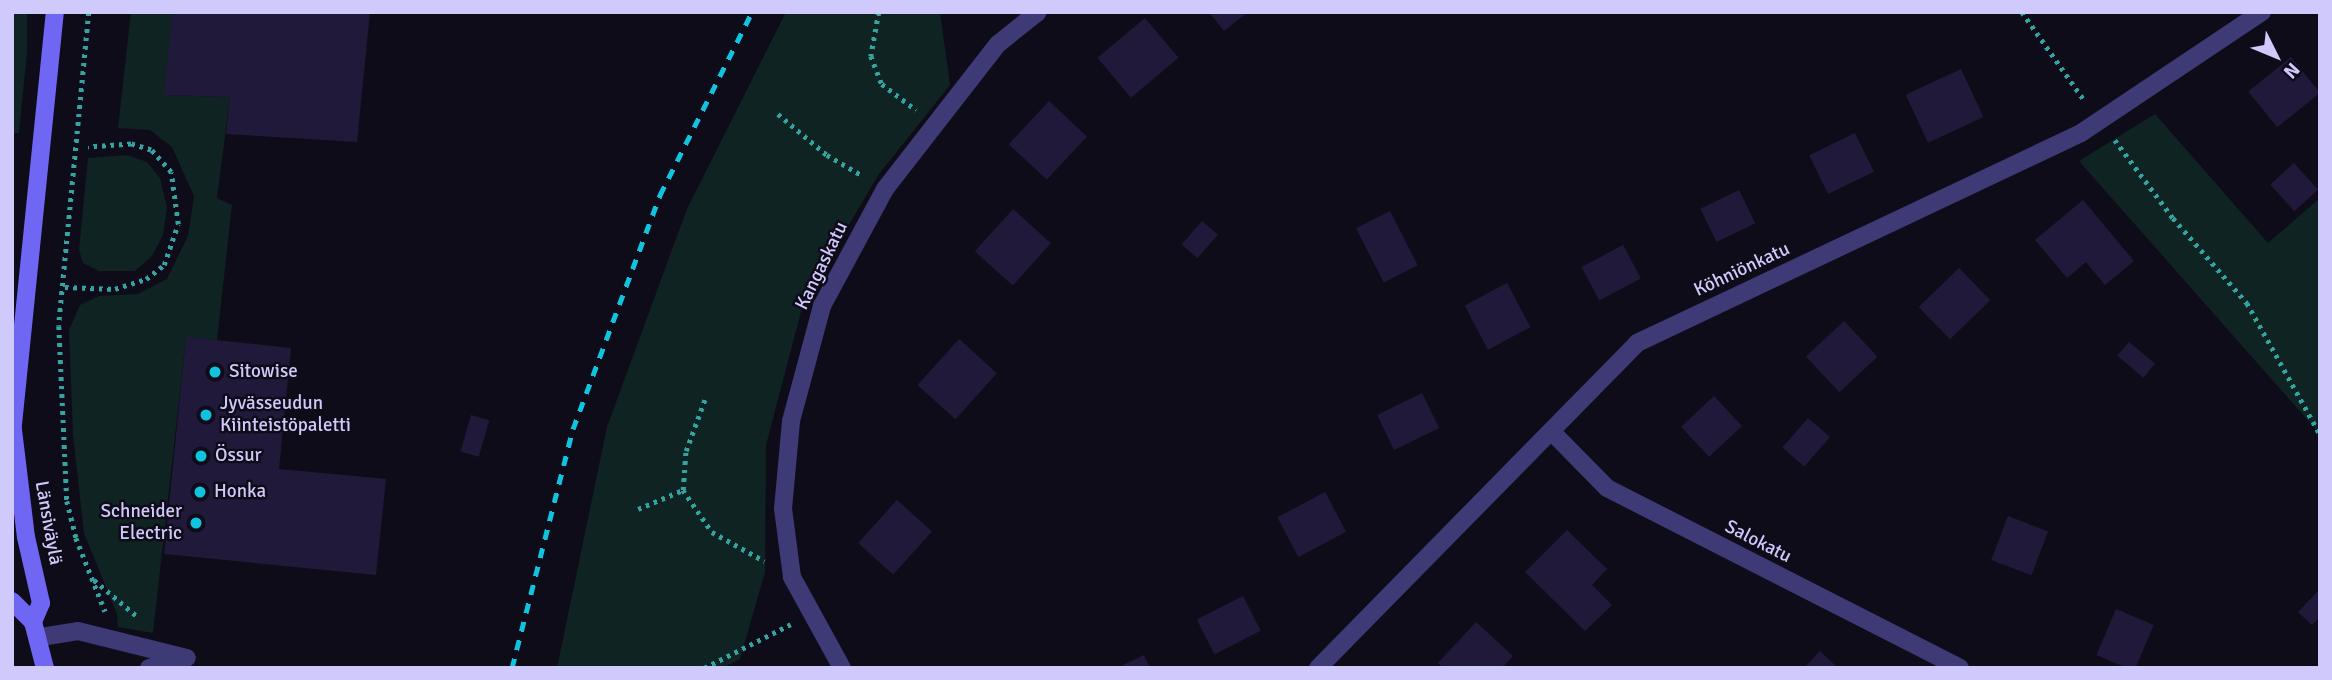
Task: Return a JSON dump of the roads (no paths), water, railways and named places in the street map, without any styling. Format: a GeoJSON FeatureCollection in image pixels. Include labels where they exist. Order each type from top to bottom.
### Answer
{"type":"FeatureCollection","features":[{"type":"Feature","properties":{"kind":"main road","name":"Länsiväylä"},"geometry":{"type":"LineString","coordinates":[[45,668],[37,630],[41,603],[26,537],[13,432],[55,12]]}},
{"type":"Feature","properties":{"kind":"main road"},"geometry":{"type":"LineString","coordinates":[[12,601],[37,630]]}},
{"type":"Feature","properties":{"kind":"street","name":"Kangaskatu"},"geometry":{"type":"LineString","coordinates":[[842,668],[809,615],[792,577],[783,509],[791,421],[822,306],[885,189],[998,44],[1038,12]]}},
{"type":"Feature","properties":{"kind":"street","name":"Köhniönkatu"},"geometry":{"type":"LineString","coordinates":[[1318,668],[1636,344],[2100,121],[2262,12]]}},
{"type":"Feature","properties":{"kind":"street","name":"Salokatu"},"geometry":{"type":"LineString","coordinates":[[1552,432],[1607,488],[1960,668]]}},
{"type":"Feature","properties":{"kind":"street"},"geometry":{"type":"LineString","coordinates":[[37,630],[78,631],[187,658],[149,668]]}},
{"type":"Feature","properties":{"kind":"railway"},"geometry":{"type":"LineString","coordinates":[[512,668],[573,429],[660,195],[752,12]]}},
{"type":"Feature","properties":{"kind":"place","name":"Sitowise"},"geometry":{"type":"Point","coordinates":[215,372]}},
{"type":"Feature","properties":{"kind":"place","name":"Jyvässeudun Kiinteistöpaletti"},"geometry":{"type":"Point","coordinates":[206,415]}},
{"type":"Feature","properties":{"kind":"place","name":"Össur"},"geometry":{"type":"Point","coordinates":[201,456]}},
{"type":"Feature","properties":{"kind":"place","name":"Honka"},"geometry":{"type":"Point","coordinates":[200,492]}},
{"type":"Feature","properties":{"kind":"place","name":"Schneider Electric"},"geometry":{"type":"Point","coordinates":[196,523]}}]}
